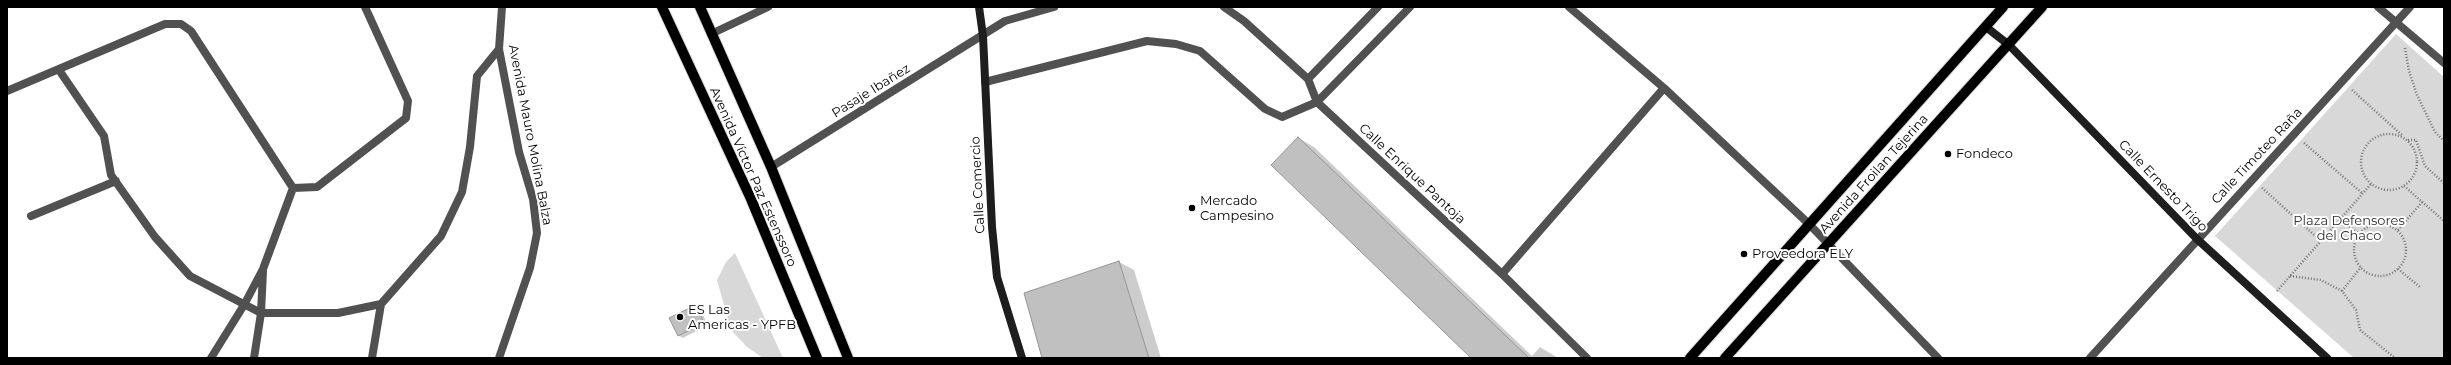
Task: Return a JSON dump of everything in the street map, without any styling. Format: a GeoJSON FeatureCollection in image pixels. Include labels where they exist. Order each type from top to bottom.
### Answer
{"type":"FeatureCollection","features":[{"type":"Feature","properties":{"kind":"main road","name":"Avenida Víctor Paz Estenssoro"},"geometry":{"type":"LineString","coordinates":[[662,7],[751,199],[817,358]]}},
{"type":"Feature","properties":{"kind":"main road","name":"Avenida Víctor Paz Estenssoro"},"geometry":{"type":"LineString","coordinates":[[700,7],[771,167],[848,358]]}},
{"type":"Feature","properties":{"kind":"main road","name":"Avenida Froilan Tejerina"},"geometry":{"type":"LineString","coordinates":[[1690,358],[2003,7]]}},
{"type":"Feature","properties":{"kind":"main road","name":"Avenida Froilan Tejerina"},"geometry":{"type":"LineString","coordinates":[[1725,358],[2042,7]]}},
{"type":"Feature","properties":{"kind":"street"},"geometry":{"type":"LineString","coordinates":[[293,188],[317,187],[406,118],[408,101],[365,7]]}},
{"type":"Feature","properties":{"kind":"street","name":"Avenida Mauro Molina Balza"},"geometry":{"type":"LineString","coordinates":[[499,358],[530,268],[537,233],[532,199],[519,152],[499,49],[502,7]]}},
{"type":"Feature","properties":{"kind":"street"},"geometry":{"type":"LineString","coordinates":[[712,34],[768,7]]}},
{"type":"Feature","properties":{"kind":"street","name":"Calle Comercio"},"geometry":{"type":"LineString","coordinates":[[979,7],[983,36],[992,227],[997,277],[1022,358]]}},
{"type":"Feature","properties":{"kind":"street"},"geometry":{"type":"LineString","coordinates":[[983,36],[1005,21],[1054,7]]}},
{"type":"Feature","properties":{"kind":"street","name":"Calle Enrique Pantoja"},"geometry":{"type":"LineString","coordinates":[[1224,7],[1244,21],[1308,79],[1317,102],[1502,274],[1586,358]]}},
{"type":"Feature","properties":{"kind":"street"},"geometry":{"type":"LineString","coordinates":[[1308,79],[1378,7]]}},
{"type":"Feature","properties":{"kind":"street"},"geometry":{"type":"LineString","coordinates":[[985,82],[1147,41],[1176,44],[1200,51],[1265,110],[1282,117],[1317,102],[1410,7]]}},
{"type":"Feature","properties":{"kind":"street"},"geometry":{"type":"LineString","coordinates":[[1569,7],[1664,88],[1809,224],[1938,358]]}},
{"type":"Feature","properties":{"kind":"street"},"geometry":{"type":"LineString","coordinates":[[2378,7],[2444,63]]}},
{"type":"Feature","properties":{"kind":"street","name":"Calle Timoteo Raña"},"geometry":{"type":"LineString","coordinates":[[2090,358],[2410,7]]}},
{"type":"Feature","properties":{"kind":"street"},"geometry":{"type":"LineString","coordinates":[[7,91],[165,24],[181,24],[191,31],[293,188]]}},
{"type":"Feature","properties":{"kind":"street","name":"Calle Ernesto Trigo"},"geometry":{"type":"LineString","coordinates":[[1986,27],[2009,45],[2197,240],[2327,358]]}},
{"type":"Feature","properties":{"kind":"street","name":"Pasaje Ibañez"},"geometry":{"type":"LineString","coordinates":[[771,167],[983,36]]}},
{"type":"Feature","properties":{"kind":"street"},"geometry":{"type":"LineString","coordinates":[[372,358],[381,304],[441,236],[462,192],[470,147],[477,76],[499,49]]}},
{"type":"Feature","properties":{"kind":"street"},"geometry":{"type":"LineString","coordinates":[[59,70],[104,136],[111,175],[155,237],[190,276],[261,314],[338,313],[381,304]]}},
{"type":"Feature","properties":{"kind":"street"},"geometry":{"type":"LineString","coordinates":[[1502,274],[1664,88]]}},
{"type":"Feature","properties":{"kind":"street"},"geometry":{"type":"LineString","coordinates":[[31,216],[116,181]]}},
{"type":"Feature","properties":{"kind":"street"},"geometry":{"type":"LineString","coordinates":[[211,358],[244,305],[263,269],[293,188]]}},
{"type":"Feature","properties":{"kind":"street"},"geometry":{"type":"LineString","coordinates":[[254,358],[261,314],[263,269]]}},
{"type":"Feature","properties":{"kind":"path"},"geometry":{"type":"LineString","coordinates":[[2404,42],[2409,71],[2417,95],[2435,132],[2444,140]]}},
{"type":"Feature","properties":{"kind":"path"},"geometry":{"type":"LineString","coordinates":[[2348,87],[2408,140],[2415,151],[2418,164],[2416,173],[2404,186],[2387,190],[2371,184],[2361,168],[2362,151],[2367,143],[2374,137],[2387,134],[2400,135],[2408,140],[2416,140],[2425,166],[2444,183]]}},
{"type":"Feature","properties":{"kind":"path"},"geometry":{"type":"LineString","coordinates":[[2301,140],[2362,193]]}},
{"type":"Feature","properties":{"kind":"path"},"geometry":{"type":"LineString","coordinates":[[2277,291],[2371,184]]}},
{"type":"Feature","properties":{"kind":"path"},"geometry":{"type":"LineString","coordinates":[[2260,186],[2321,241]]}},
{"type":"Feature","properties":{"kind":"path"},"geometry":{"type":"LineString","coordinates":[[2404,186],[2444,221]]}},
{"type":"Feature","properties":{"kind":"path"},"geometry":{"type":"LineString","coordinates":[[2398,230],[2422,202]]}},
{"type":"Feature","properties":{"kind":"path"},"geometry":{"type":"LineString","coordinates":[[2340,219],[2359,234]]}},
{"type":"Feature","properties":{"kind":"path"},"geometry":{"type":"LineString","coordinates":[[2373,224],[2390,226],[2398,230],[2403,237],[2406,254],[2398,269],[2391,273],[2379,275],[2367,272],[2361,267],[2354,251],[2359,234],[2373,224]]}},
{"type":"Feature","properties":{"kind":"path"},"geometry":{"type":"LineString","coordinates":[[2342,291],[2361,267]]}},
{"type":"Feature","properties":{"kind":"path"},"geometry":{"type":"LineString","coordinates":[[2398,269],[2420,287]]}},
{"type":"Feature","properties":{"kind":"path"},"geometry":{"type":"LineString","coordinates":[[2290,276],[2321,280],[2342,291],[2356,310],[2360,330],[2395,358]]}},
{"type":"Feature","properties":{"kind":"green space","name":"Plaza Defensores del Chaco"},"geometry":{"type":"Polygon","coordinates":[[[2396,34],[2444,77],[2444,358],[2354,358],[2215,236],[2396,34]]]}},
{"type":"Feature","properties":{"kind":"green space"},"geometry":{"type":"Polygon","coordinates":[[[735,253],[783,358],[763,358],[747,347],[731,330],[717,280],[726,262],[735,253]]]}},
{"type":"Feature","properties":{"kind":"building"},"geometry":{"type":"Polygon","coordinates":[[[1298,137],[1529,358],[1471,358],[1271,165],[1298,137]]]}},
{"type":"Feature","properties":{"kind":"building"},"geometry":{"type":"Polygon","coordinates":[[[1119,261],[1149,358],[1042,358],[1024,293],[1119,261]]]}},
{"type":"Feature","properties":{"kind":"building"},"geometry":{"type":"Polygon","coordinates":[[[696,305],[704,323],[678,336],[669,318],[696,305]]]}},
{"type":"Feature","properties":{"kind":"place","name":"Fondeco"},"geometry":{"type":"Point","coordinates":[1948,154]}},
{"type":"Feature","properties":{"kind":"place","name":"Mercado Campesino"},"geometry":{"type":"Point","coordinates":[1192,208]}},
{"type":"Feature","properties":{"kind":"place","name":"Proveedora ELY"},"geometry":{"type":"Point","coordinates":[1744,254]}},
{"type":"Feature","properties":{"kind":"place","name":"ES Las Americas - YPFB"},"geometry":{"type":"Point","coordinates":[680,317]}}]}
